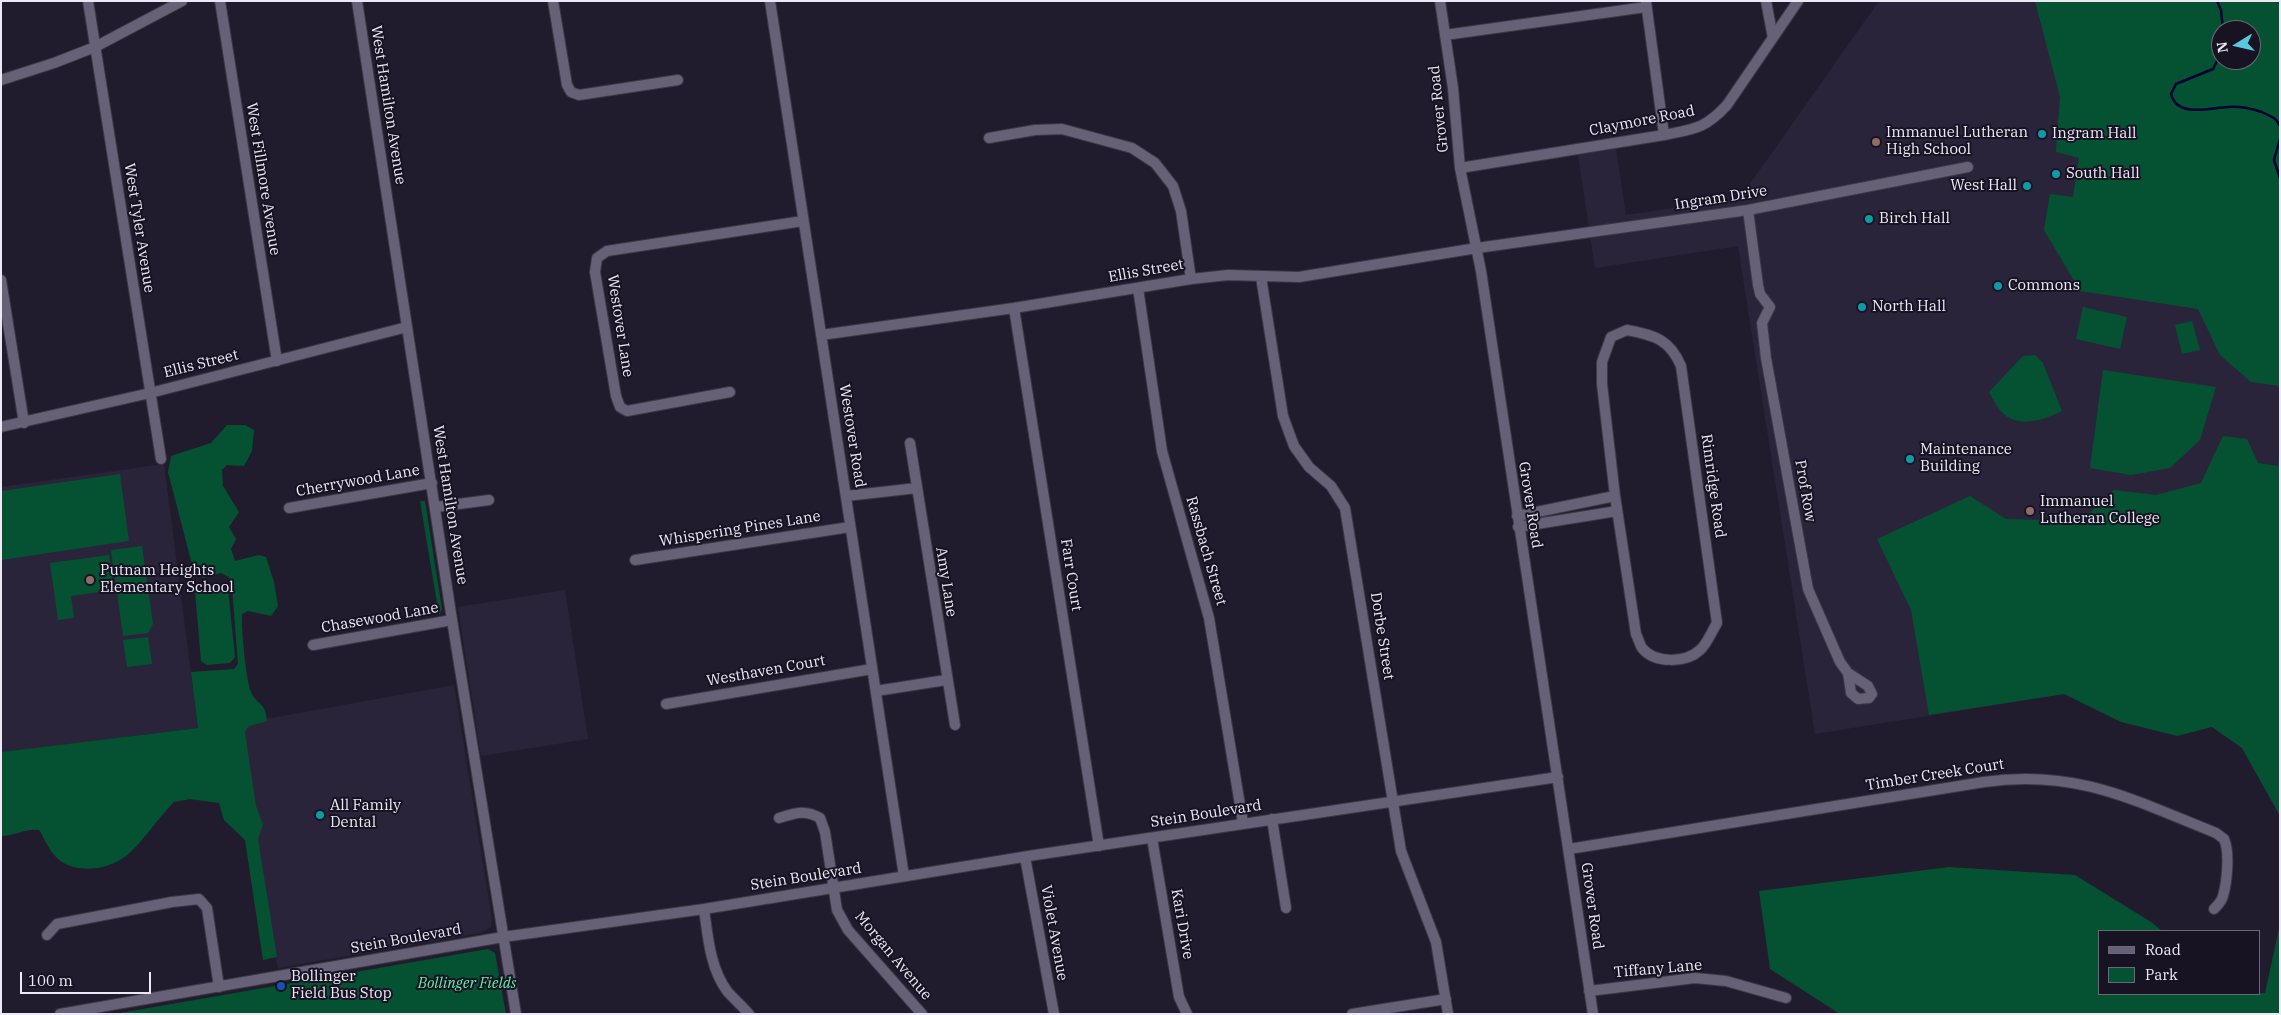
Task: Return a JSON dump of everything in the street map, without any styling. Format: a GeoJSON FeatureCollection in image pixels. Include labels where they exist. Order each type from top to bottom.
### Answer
{"type":"FeatureCollection","features":[{"type":"Feature","properties":{"kind":"street","name":"West Tyler Avenue"},"geometry":{"type":"LineString","coordinates":[[88,1],[161,460]]}},
{"type":"Feature","properties":{"kind":"street"},"geometry":{"type":"LineString","coordinates":[[1,80],[54,63],[95,47],[182,1]]}},
{"type":"Feature","properties":{"kind":"street","name":"West Fillmore Avenue"},"geometry":{"type":"LineString","coordinates":[[220,1],[277,361]]}},
{"type":"Feature","properties":{"kind":"street","name":"West Hamilton Avenue"},"geometry":{"type":"LineString","coordinates":[[357,1],[452,620],[516,1014]]}},
{"type":"Feature","properties":{"kind":"street"},"geometry":{"type":"LineString","coordinates":[[553,1],[567,85],[571,92],[579,95],[678,80]]}},
{"type":"Feature","properties":{"kind":"street","name":"Westover Road"},"geometry":{"type":"LineString","coordinates":[[770,1],[904,876]]}},
{"type":"Feature","properties":{"kind":"street","name":"Grover Road"},"geometry":{"type":"LineString","coordinates":[[1440,1],[1446,35],[1460,168],[1477,248],[1516,516],[1569,848],[1593,1014]]}},
{"type":"Feature","properties":{"kind":"street"},"geometry":{"type":"LineString","coordinates":[[1766,1],[1773,38]]}},
{"type":"Feature","properties":{"kind":"street","name":"Claymore Road"},"geometry":{"type":"LineString","coordinates":[[1460,168],[1692,130],[1713,121],[1727,105],[1798,1]]}},
{"type":"Feature","properties":{"kind":"street"},"geometry":{"type":"LineString","coordinates":[[1446,35],[1646,4],[1664,135]]}},
{"type":"Feature","properties":{"kind":"street"},"geometry":{"type":"LineString","coordinates":[[988,138],[1034,130],[1062,129],[1132,148],[1155,164],[1173,186],[1182,220],[1191,279]]}},
{"type":"Feature","properties":{"kind":"street","name":"Ingram Drive"},"geometry":{"type":"LineString","coordinates":[[1477,248],[1748,210],[1968,168]]}},
{"type":"Feature","properties":{"kind":"street","name":"Prof Row"},"geometry":{"type":"LineString","coordinates":[[1748,210],[1760,294],[1770,307],[1762,323],[1766,358],[1806,581],[1817,613],[1840,662],[1848,673]]}},
{"type":"Feature","properties":{"kind":"street","name":"Westover Lane"},"geometry":{"type":"LineString","coordinates":[[730,392],[627,411],[620,407],[595,272],[597,258],[607,251],[804,221]]}},
{"type":"Feature","properties":{"kind":"street","name":"Ellis Street"},"geometry":{"type":"LineString","coordinates":[[821,335],[1014,308],[1191,279],[1228,276],[1299,277],[1477,248]]}},
{"type":"Feature","properties":{"kind":"street","name":"Dorbe Street"},"geometry":{"type":"LineString","coordinates":[[1262,277],[1283,416],[1294,446],[1309,467],[1331,486],[1345,508],[1400,851],[1436,942],[1448,1014]]}},
{"type":"Feature","properties":{"kind":"street"},"geometry":{"type":"LineString","coordinates":[[1,280],[24,423]]}},
{"type":"Feature","properties":{"kind":"street","name":"Rassbach Street"},"geometry":{"type":"LineString","coordinates":[[1138,288],[1162,451],[1209,618],[1243,823]]}},
{"type":"Feature","properties":{"kind":"street","name":"Farr Court"},"geometry":{"type":"LineString","coordinates":[[1014,308],[1099,846]]}},
{"type":"Feature","properties":{"kind":"street","name":"Ellis Street"},"geometry":{"type":"LineString","coordinates":[[1,427],[150,393],[407,327]]}},
{"type":"Feature","properties":{"kind":"street","name":"Rimridge Road"},"geometry":{"type":"LineString","coordinates":[[1628,330],[1660,339],[1675,353],[1681,366],[1717,623],[1700,650],[1686,657],[1667,661],[1653,657],[1642,648],[1636,634],[1617,511],[1602,384],[1602,362],[1610,337],[1628,330]]}},
{"type":"Feature","properties":{"kind":"street","name":"Amy Lane"},"geometry":{"type":"LineString","coordinates":[[910,443],[946,680],[955,725]]}},
{"type":"Feature","properties":{"kind":"street","name":"Cherrywood Lane"},"geometry":{"type":"LineString","coordinates":[[289,508],[432,483]]}},
{"type":"Feature","properties":{"kind":"street"},"geometry":{"type":"LineString","coordinates":[[846,496],[917,488]]}},
{"type":"Feature","properties":{"kind":"street"},"geometry":{"type":"LineString","coordinates":[[1516,516],[1615,496]]}},
{"type":"Feature","properties":{"kind":"street"},"geometry":{"type":"LineString","coordinates":[[436,508],[489,500]]}},
{"type":"Feature","properties":{"kind":"street"},"geometry":{"type":"LineString","coordinates":[[1518,527],[1617,511]]}},
{"type":"Feature","properties":{"kind":"street","name":"Whispering Pines Lane"},"geometry":{"type":"LineString","coordinates":[[635,560],[850,527]]}},
{"type":"Feature","properties":{"kind":"street","name":"Chasewood Lane"},"geometry":{"type":"LineString","coordinates":[[313,645],[452,620]]}},
{"type":"Feature","properties":{"kind":"street","name":"Westhaven Court"},"geometry":{"type":"LineString","coordinates":[[666,704],[872,669]]}},
{"type":"Feature","properties":{"kind":"street"},"geometry":{"type":"LineString","coordinates":[[876,691],[946,680]]}},
{"type":"Feature","properties":{"kind":"street","name":"Stein Boulevard"},"geometry":{"type":"LineString","coordinates":[[60,1014],[503,938],[704,909],[1243,823],[1558,777]]}},
{"type":"Feature","properties":{"kind":"street","name":"Timber Creek Court"},"geometry":{"type":"LineString","coordinates":[[1569,848],[1984,782],[2028,777],[2095,786],[2120,794],[2216,833],[2224,839],[2228,853],[2224,895],[2221,902],[2214,908]]}},
{"type":"Feature","properties":{"kind":"street","name":"Morgan Avenue"},"geometry":{"type":"LineString","coordinates":[[779,818],[798,812],[811,812],[820,818],[825,832],[832,889],[837,910],[848,930],[922,1014]]}},
{"type":"Feature","properties":{"kind":"street"},"geometry":{"type":"LineString","coordinates":[[1272,819],[1286,908]]}},
{"type":"Feature","properties":{"kind":"street","name":"Kari Drive"},"geometry":{"type":"LineString","coordinates":[[1152,838],[1179,997],[1187,1014]]}},
{"type":"Feature","properties":{"kind":"street","name":"Violet Avenue"},"geometry":{"type":"LineString","coordinates":[[1025,857],[1054,1014]]}},
{"type":"Feature","properties":{"kind":"street"},"geometry":{"type":"LineString","coordinates":[[47,935],[57,924],[199,898],[207,908],[218,986]]}},
{"type":"Feature","properties":{"kind":"street"},"geometry":{"type":"LineString","coordinates":[[704,909],[709,946],[715,968],[726,990],[749,1014]]}},
{"type":"Feature","properties":{"kind":"street","name":"Tiffany Lane"},"geometry":{"type":"LineString","coordinates":[[1589,991],[1695,978],[1726,981],[1786,998]]}},
{"type":"Feature","properties":{"kind":"street"},"geometry":{"type":"LineString","coordinates":[[1352,1014],[1446,999]]}},
{"type":"Feature","properties":{"kind":"shaded area","name":"Immanuel Lutheran College"},"geometry":{"type":"Polygon","coordinates":[[[1879,1],[2280,1],[2280,656],[2064,694],[1815,734],[1738,246],[1595,268],[1578,155],[1616,149],[1626,215],[1740,198],[1879,1]]]}},
{"type":"Feature","properties":{"kind":"shaded area","name":"Putnam Heights Elementary School"},"geometry":{"type":"Polygon","coordinates":[[[164,464],[198,728],[1,752],[1,487],[164,464]]]}},
{"type":"Feature","properties":{"kind":"shaded area"},"geometry":{"type":"Polygon","coordinates":[[[565,590],[588,739],[481,756],[458,607],[565,590]]]}},
{"type":"Feature","properties":{"kind":"shaded area"},"geometry":{"type":"Polygon","coordinates":[[[454,685],[492,919],[491,927],[480,933],[278,968],[233,725],[454,685]]]}},
{"type":"Feature","properties":{"kind":"green space"},"geometry":{"type":"Polygon","coordinates":[[[2035,1],[2280,1],[2280,386],[2251,382],[2220,355],[2198,309],[2080,291],[2044,230],[2050,194],[2073,197],[2079,158],[2056,152],[2060,97],[2035,1]]]}},
{"type":"Feature","properties":{"kind":"green space"},"geometry":{"type":"Polygon","coordinates":[[[2083,307],[2127,317],[2120,349],[2076,339],[2083,307]]]}},
{"type":"Feature","properties":{"kind":"green space"},"geometry":{"type":"Polygon","coordinates":[[[2192,321],[2200,350],[2182,354],[2175,325],[2192,321]]]}},
{"type":"Feature","properties":{"kind":"green space"},"geometry":{"type":"Polygon","coordinates":[[[2035,355],[2043,363],[2062,411],[2034,421],[2026,422],[2012,419],[2000,410],[1989,392],[2023,356],[2035,355]]]}},
{"type":"Feature","properties":{"kind":"green space"},"geometry":{"type":"Polygon","coordinates":[[[2103,370],[2216,387],[2200,440],[2170,468],[2131,475],[2090,468],[2103,370]]]}},
{"type":"Feature","properties":{"kind":"green space"},"geometry":{"type":"Polygon","coordinates":[[[227,425],[245,425],[254,430],[252,451],[244,466],[227,465],[222,470],[223,486],[239,512],[229,527],[236,539],[231,549],[235,561],[259,555],[266,557],[274,582],[278,606],[271,616],[248,611],[242,614],[244,653],[249,686],[253,696],[263,706],[267,721],[249,726],[245,732],[256,806],[263,825],[258,839],[277,957],[263,960],[245,840],[224,820],[219,803],[190,799],[174,802],[139,844],[126,856],[100,868],[80,868],[62,862],[55,856],[39,830],[29,830],[1,836],[1,752],[198,728],[191,672],[234,669],[238,664],[232,587],[229,577],[221,573],[203,578],[194,572],[168,472],[171,456],[211,443],[227,425]]]}},
{"type":"Feature","properties":{"kind":"green space"},"geometry":{"type":"Polygon","coordinates":[[[2223,436],[2247,439],[2258,463],[2278,466],[2280,445],[2280,816],[2242,748],[2212,727],[2177,736],[2121,722],[2064,694],[1929,715],[1911,610],[1877,539],[1970,496],[2006,519],[2081,521],[2114,490],[2156,495],[2201,483],[2223,436]]]}},
{"type":"Feature","properties":{"kind":"green space"},"geometry":{"type":"Polygon","coordinates":[[[120,474],[129,541],[1,560],[1,491],[120,474]]]}},
{"type":"Feature","properties":{"kind":"green space"},"geometry":{"type":"Polygon","coordinates":[[[420,501],[425,501],[442,609],[439,615],[420,501]]]}},
{"type":"Feature","properties":{"kind":"green space"},"geometry":{"type":"Polygon","coordinates":[[[142,546],[153,624],[148,633],[123,636],[111,550],[142,546]]]}},
{"type":"Feature","properties":{"kind":"green space"},"geometry":{"type":"Polygon","coordinates":[[[109,555],[114,590],[71,596],[74,618],[58,620],[50,563],[109,555]]]}},
{"type":"Feature","properties":{"kind":"green space"},"geometry":{"type":"Polygon","coordinates":[[[222,584],[228,589],[235,657],[230,663],[207,665],[201,661],[195,591],[199,586],[222,584]]]}},
{"type":"Feature","properties":{"kind":"green space"},"geometry":{"type":"Polygon","coordinates":[[[148,637],[152,664],[127,667],[123,640],[148,637]]]}},
{"type":"Feature","properties":{"kind":"green space"},"geometry":{"type":"Polygon","coordinates":[[[1949,867],[2075,875],[2161,930],[2098,930],[2098,995],[2261,995],[2261,993],[2265,993],[2280,924],[2280,1014],[1840,1014],[1770,969],[1759,891],[1949,867]]]}},
{"type":"Feature","properties":{"kind":"green space","name":"Bollinger Fields"},"geometry":{"type":"Polygon","coordinates":[[[488,949],[495,953],[506,1014],[114,1014],[488,949]]]}},
{"type":"Feature","properties":{"kind":"waterway"},"geometry":{"type":"LineString","coordinates":[[2217,1],[2221,10],[2222,20]]}},
{"type":"Feature","properties":{"kind":"waterway"},"geometry":{"type":"LineString","coordinates":[[2211,70],[2176,84],[2171,94],[2174,101],[2180,106],[2194,110],[2231,107],[2253,109],[2272,117],[2280,126]]}},
{"type":"Feature","properties":{"kind":"waterway"},"geometry":{"type":"LineString","coordinates":[[2280,139],[2274,160],[2280,178]]}},
{"type":"Feature","properties":{"kind":"place","name":"Ingram Hall"},"geometry":{"type":"Point","coordinates":[2042,134]}},
{"type":"Feature","properties":{"kind":"place","name":"Immanuel Lutheran High School"},"geometry":{"type":"Point","coordinates":[1876,142]}},
{"type":"Feature","properties":{"kind":"place","name":"South Hall"},"geometry":{"type":"Point","coordinates":[2056,174]}},
{"type":"Feature","properties":{"kind":"place","name":"West Hall"},"geometry":{"type":"Point","coordinates":[2027,186]}},
{"type":"Feature","properties":{"kind":"place","name":"Birch Hall"},"geometry":{"type":"Point","coordinates":[1869,219]}},
{"type":"Feature","properties":{"kind":"place","name":"Commons"},"geometry":{"type":"Point","coordinates":[1998,286]}},
{"type":"Feature","properties":{"kind":"place","name":"North Hall"},"geometry":{"type":"Point","coordinates":[1862,307]}},
{"type":"Feature","properties":{"kind":"place","name":"Maintenance Building"},"geometry":{"type":"Point","coordinates":[1910,459]}},
{"type":"Feature","properties":{"kind":"place","name":"Immanuel Lutheran College"},"geometry":{"type":"Point","coordinates":[2030,511]}},
{"type":"Feature","properties":{"kind":"place","name":"Putnam Heights Elementary School"},"geometry":{"type":"Point","coordinates":[90,580]}},
{"type":"Feature","properties":{"kind":"place","name":"All Family Dental"},"geometry":{"type":"Point","coordinates":[320,815]}},
{"type":"Feature","properties":{"kind":"place","name":"Bollinger Field Bus Stop"},"geometry":{"type":"Point","coordinates":[281,986]}}]}
